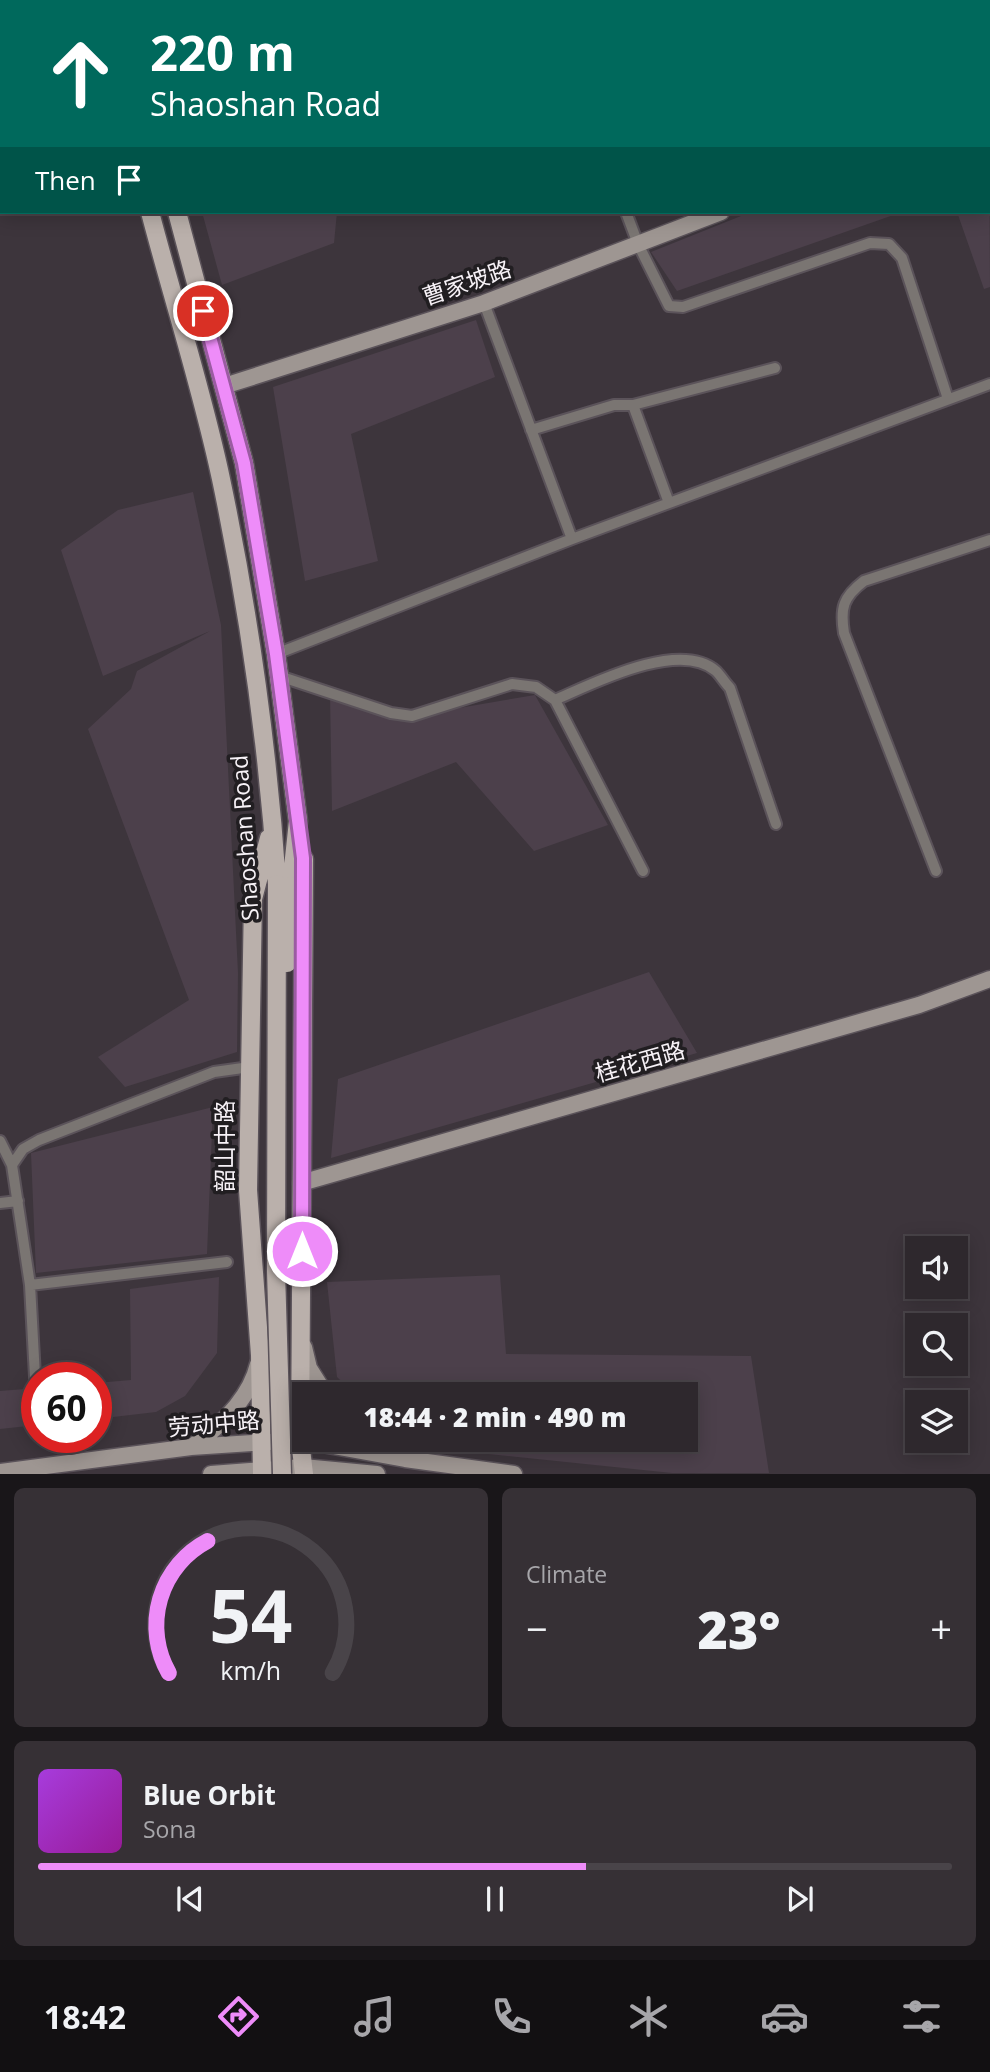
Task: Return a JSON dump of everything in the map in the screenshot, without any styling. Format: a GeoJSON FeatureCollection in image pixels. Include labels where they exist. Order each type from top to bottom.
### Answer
{"type":"FeatureCollection","features":[{"type":"Feature","properties":{"kind":"main road","name":"Shaoshan Road"},"geometry":{"type":"LineString","coordinates":[[151,214],[220,477],[252,653],[273,821],[284,885],[285,1271],[299,1471]]}},
{"type":"Feature","properties":{"kind":"main road","name":"Shaoshan Road"},"geometry":{"type":"LineString","coordinates":[[178,214],[244,463],[276,654],[298,821],[284,885],[276,1271],[282,1474]]}},
{"type":"Feature","properties":{"kind":"main road","name":"韶山中路"},"geometry":{"type":"LineString","coordinates":[[262,1471],[260,1355],[248,1190],[250,1067],[253,900],[273,821]]}},
{"type":"Feature","properties":{"kind":"main road"},"geometry":{"type":"LineString","coordinates":[[298,821],[304,894],[301,1382]]}},
{"type":"Feature","properties":{"kind":"main road"},"geometry":{"type":"LineString","coordinates":[[299,1471],[300,1452]]}},
{"type":"Feature","properties":{"kind":"street"},"geometry":{"type":"LineString","coordinates":[[627,214],[638,244],[669,306],[683,307],[870,243],[889,244],[902,258],[948,399]]}},
{"type":"Feature","properties":{"kind":"street","name":"曹家坡路"},"geometry":{"type":"LineString","coordinates":[[223,386],[484,303],[716,214]]}},
{"type":"Feature","properties":{"kind":"street"},"geometry":{"type":"LineString","coordinates":[[484,303],[572,539]]}},
{"type":"Feature","properties":{"kind":"street"},"geometry":{"type":"LineString","coordinates":[[531,430],[614,405],[633,405],[775,368]]}},
{"type":"Feature","properties":{"kind":"street"},"geometry":{"type":"LineString","coordinates":[[276,654],[572,539],[990,384]]}},
{"type":"Feature","properties":{"kind":"street"},"geometry":{"type":"LineString","coordinates":[[633,405],[670,502]]}},
{"type":"Feature","properties":{"kind":"street"},"geometry":{"type":"LineString","coordinates":[[936,871],[844,633],[840,610],[847,594],[864,581],[990,540]]}},
{"type":"Feature","properties":{"kind":"street"},"geometry":{"type":"LineString","coordinates":[[555,700],[637,665],[697,662],[715,670],[730,688],[776,824]]}},
{"type":"Feature","properties":{"kind":"street"},"geometry":{"type":"LineString","coordinates":[[279,677],[391,713],[412,716],[512,684],[536,687],[555,700],[643,871]]}},
{"type":"Feature","properties":{"kind":"street","name":"桂花西路"},"geometry":{"type":"LineString","coordinates":[[301,1183],[919,1005],[990,979]]}},
{"type":"Feature","properties":{"kind":"street"},"geometry":{"type":"LineString","coordinates":[[12,1165],[23,1149],[39,1140],[214,1072],[250,1067]]}},
{"type":"Feature","properties":{"kind":"street"},"geometry":{"type":"LineString","coordinates":[[0,1141],[12,1165],[18,1201],[30,1285],[34,1362]]}},
{"type":"Feature","properties":{"kind":"street"},"geometry":{"type":"LineString","coordinates":[[0,1203],[18,1201]]}},
{"type":"Feature","properties":{"kind":"street"},"geometry":{"type":"LineString","coordinates":[[30,1285],[228,1262]]}},
{"type":"Feature","properties":{"kind":"street"},"geometry":{"type":"LineString","coordinates":[[301,1338],[309,1368],[318,1382]]}},
{"type":"Feature","properties":{"kind":"street"},"geometry":{"type":"LineString","coordinates":[[191,1447],[211,1433],[246,1393],[254,1378],[260,1355]]}},
{"type":"Feature","properties":{"kind":"street","name":"劳动中路"},"geometry":{"type":"LineString","coordinates":[[0,1472],[191,1447],[292,1440]]}},
{"type":"Feature","properties":{"kind":"street","name":"劳动中路"},"geometry":{"type":"LineString","coordinates":[[366,1452],[514,1474]]}},
{"type":"Feature","properties":{"kind":"street"},"geometry":{"type":"LineString","coordinates":[[392,1452],[405,1459]]}},
{"type":"Feature","properties":{"kind":"street"},"geometry":{"type":"LineString","coordinates":[[211,1474],[262,1471],[373,1473]]}},
{"type":"Feature","properties":{"kind":"shaded area"},"geometry":{"type":"Polygon","coordinates":[[[203,214],[337,214],[334,243],[222,285],[203,214]]]}},
{"type":"Feature","properties":{"kind":"shaded area"},"geometry":{"type":"Polygon","coordinates":[[[746,214],[896,214],[677,291],[651,252],[746,214]]]}},
{"type":"Feature","properties":{"kind":"shaded area"},"geometry":{"type":"Polygon","coordinates":[[[958,214],[990,214],[990,287],[984,289],[958,214]]]}},
{"type":"Feature","properties":{"kind":"shaded area"},"geometry":{"type":"Polygon","coordinates":[[[476,320],[495,377],[351,434],[378,561],[305,581],[273,387],[476,320]]]}},
{"type":"Feature","properties":{"kind":"shaded area"},"geometry":{"type":"Polygon","coordinates":[[[193,492],[221,625],[238,973],[237,1052],[125,1087],[98,1057],[189,1000],[88,729],[131,689],[137,671],[210,631],[103,676],[61,550],[118,510],[193,492]]]}},
{"type":"Feature","properties":{"kind":"shaded area"},"geometry":{"type":"Polygon","coordinates":[[[330,693],[412,716],[535,695],[608,825],[534,851],[456,762],[332,811],[330,693]]]}},
{"type":"Feature","properties":{"kind":"shaded area"},"geometry":{"type":"Polygon","coordinates":[[[649,972],[697,1053],[331,1158],[338,1079],[649,972]]]}},
{"type":"Feature","properties":{"kind":"shaded area"},"geometry":{"type":"Polygon","coordinates":[[[213,1107],[207,1254],[36,1273],[31,1153],[213,1107]]]}},
{"type":"Feature","properties":{"kind":"shaded area"},"geometry":{"type":"Polygon","coordinates":[[[500,1275],[506,1354],[751,1356],[769,1473],[672,1473],[470,1452],[698,1452],[698,1382],[342,1382],[337,1377],[327,1282],[500,1275]]]}},
{"type":"Feature","properties":{"kind":"shaded area"},"geometry":{"type":"Polygon","coordinates":[[[219,1277],[217,1353],[185,1396],[156,1412],[112,1417],[112,1382],[131,1380],[130,1289],[219,1277]]]}},
{"type":"Feature","properties":{"kind":"shaded area"},"geometry":{"type":"Polygon","coordinates":[[[21,1389],[21,1427],[0,1429],[0,1391],[21,1389]]]}},
{"type":"Feature","properties":{"kind":"route"},"geometry":{"type":"LineString","coordinates":[[203,311],[244,463],[276,654],[303,858],[302,1251]]}}]}
